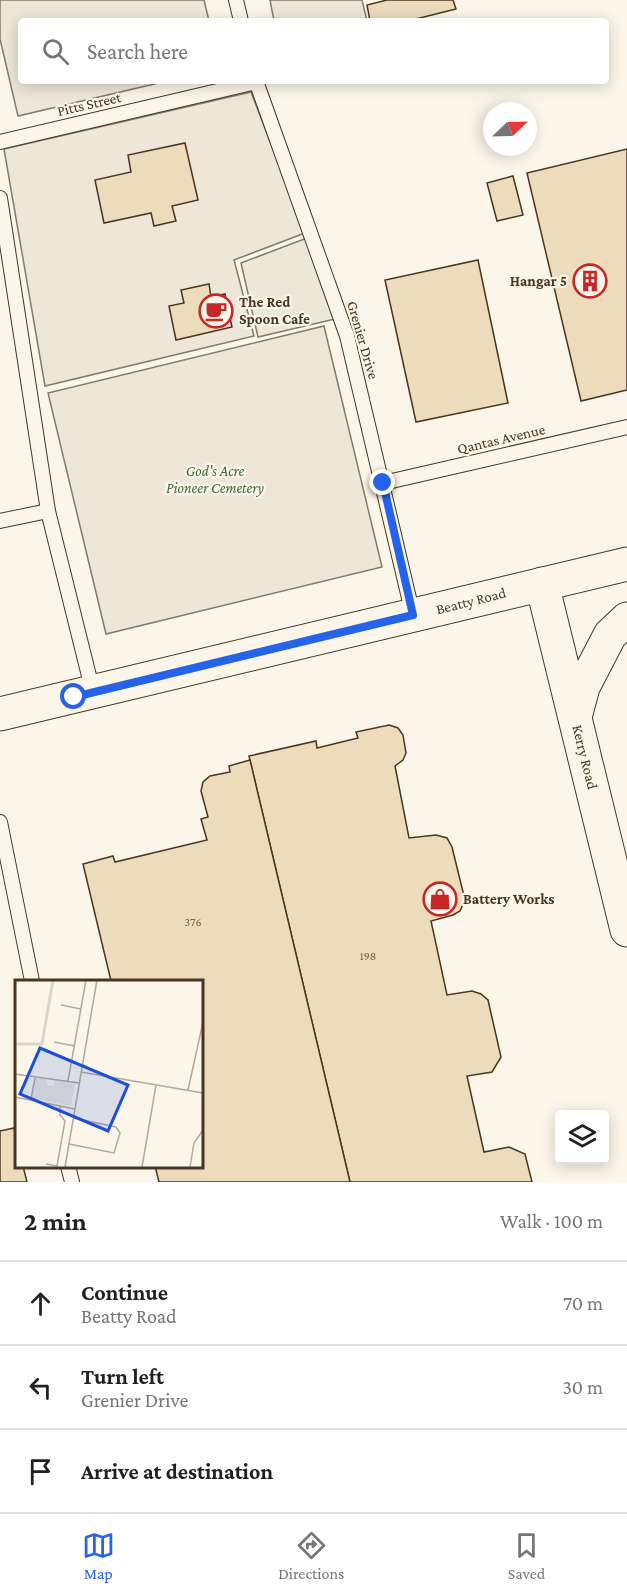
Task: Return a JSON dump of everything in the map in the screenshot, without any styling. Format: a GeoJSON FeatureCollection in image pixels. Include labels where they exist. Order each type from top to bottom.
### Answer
{"type":"FeatureCollection","features":[{"type":"Feature","properties":{"kind":"main road","name":"Beatty Road"},"geometry":{"type":"LineString","coordinates":[[0,714],[627,564]]}},
{"type":"Feature","properties":{"kind":"main road","name":"Kerry Road"},"geometry":{"type":"LineString","coordinates":[[542,584],[627,930]]}},
{"type":"Feature","properties":{"kind":"main road"},"geometry":{"type":"LineString","coordinates":[[575,717],[583,687],[610,635],[627,619]]}},
{"type":"Feature","properties":{"kind":"lane"},"geometry":{"type":"LineString","coordinates":[[236,0],[240,18]]}},
{"type":"Feature","properties":{"kind":"lane","name":"Pitts Street"},"geometry":{"type":"LineString","coordinates":[[0,142],[243,84]]}},
{"type":"Feature","properties":{"kind":"lane","name":"Grenier Drive"},"geometry":{"type":"LineString","coordinates":[[257,84],[347,336],[413,615]]}},
{"type":"Feature","properties":{"kind":"lane"},"geometry":{"type":"LineString","coordinates":[[0,198],[48,511],[93,692]]}},
{"type":"Feature","properties":{"kind":"lane","name":"Qantas Avenue"},"geometry":{"type":"LineString","coordinates":[[383,483],[627,427]]}},
{"type":"Feature","properties":{"kind":"lane"},"geometry":{"type":"LineString","coordinates":[[0,521],[48,511]]}},
{"type":"Feature","properties":{"kind":"lane"},"geometry":{"type":"LineString","coordinates":[[0,822],[32,980]]}},
{"type":"Feature","properties":{"kind":"lane"},"geometry":{"type":"LineString","coordinates":[[68,1167],[72,1182]]}},
{"type":"Feature","properties":{"kind":"green space"},"geometry":{"type":"Polygon","coordinates":[[[251,92],[305,233],[234,260],[254,336],[45,386],[4,149],[251,92]]]}},
{"type":"Feature","properties":{"kind":"green space","name":"God's Acre Pioneer Cemetery"},"geometry":{"type":"Polygon","coordinates":[[[324,326],[382,567],[106,634],[48,393],[324,326]]]}},
{"type":"Feature","properties":{"kind":"shaded area"},"geometry":{"type":"Polygon","coordinates":[[[0,0],[204,0],[208,18],[18,18],[18,84],[154,84],[18,116],[0,39],[0,0]]]}},
{"type":"Feature","properties":{"kind":"shaded area"},"geometry":{"type":"Polygon","coordinates":[[[270,0],[362,0],[366,18],[273,18],[270,0]]]}},
{"type":"Feature","properties":{"kind":"shaded area"},"geometry":{"type":"Polygon","coordinates":[[[307,238],[335,319],[258,337],[241,263],[307,238]]]}},
{"type":"Feature","properties":{"kind":"building"},"geometry":{"type":"Polygon","coordinates":[[[387,0],[453,0],[456,9],[420,18],[369,18],[367,5],[387,0]]]}},
{"type":"Feature","properties":{"kind":"building"},"geometry":{"type":"Polygon","coordinates":[[[185,143],[198,200],[172,206],[176,221],[154,226],[151,213],[104,223],[95,180],[131,172],[128,155],[185,143]]]}},
{"type":"Feature","properties":{"kind":"building","name":"Hangar 5"},"geometry":{"type":"Polygon","coordinates":[[[627,149],[627,390],[581,401],[527,173],[627,149]]]}},
{"type":"Feature","properties":{"kind":"building"},"geometry":{"type":"Polygon","coordinates":[[[513,176],[523,215],[497,221],[487,183],[513,176]]]}},
{"type":"Feature","properties":{"kind":"building"},"geometry":{"type":"Polygon","coordinates":[[[478,260],[508,403],[416,422],[385,280],[478,260]]]}},
{"type":"Feature","properties":{"kind":"building"},"geometry":{"type":"Polygon","coordinates":[[[209,284],[211,297],[225,294],[232,327],[176,340],[169,306],[184,303],[181,290],[209,284]]]}},
{"type":"Feature","properties":{"kind":"building"},"geometry":{"type":"Polygon","coordinates":[[[389,725],[398,728],[403,735],[406,753],[403,760],[395,766],[409,838],[436,835],[447,838],[452,847],[465,900],[460,911],[431,921],[447,995],[472,991],[488,1000],[501,1057],[492,1072],[467,1076],[484,1152],[509,1147],[525,1154],[532,1182],[350,1182],[249,756],[316,741],[317,748],[358,738],[356,732],[389,725]]]}},
{"type":"Feature","properties":{"kind":"building"},"geometry":{"type":"Polygon","coordinates":[[[250,760],[350,1182],[159,1182],[155,1167],[202,1167],[202,980],[111,980],[83,864],[113,856],[115,862],[207,840],[201,819],[208,817],[201,791],[203,782],[210,776],[230,772],[229,766],[250,760]]]}},
{"type":"Feature","properties":{"kind":"building"},"geometry":{"type":"Polygon","coordinates":[[[14,1128],[15,1167],[23,1167],[27,1182],[0,1182],[0,1131],[14,1128]]]}},
{"type":"Feature","properties":{"kind":"place","name":"Hangar 5"},"geometry":{"type":"Point","coordinates":[590,281]}},
{"type":"Feature","properties":{"kind":"place","name":"The Red Spoon Cafe"},"geometry":{"type":"Point","coordinates":[216,311]}},
{"type":"Feature","properties":{"kind":"place","name":"Battery Works"},"geometry":{"type":"Point","coordinates":[440,899]}},
{"type":"Feature","properties":{"kind":"route"},"geometry":{"type":"LineString","coordinates":[[74,697],[413,615],[383,483]]}}]}
